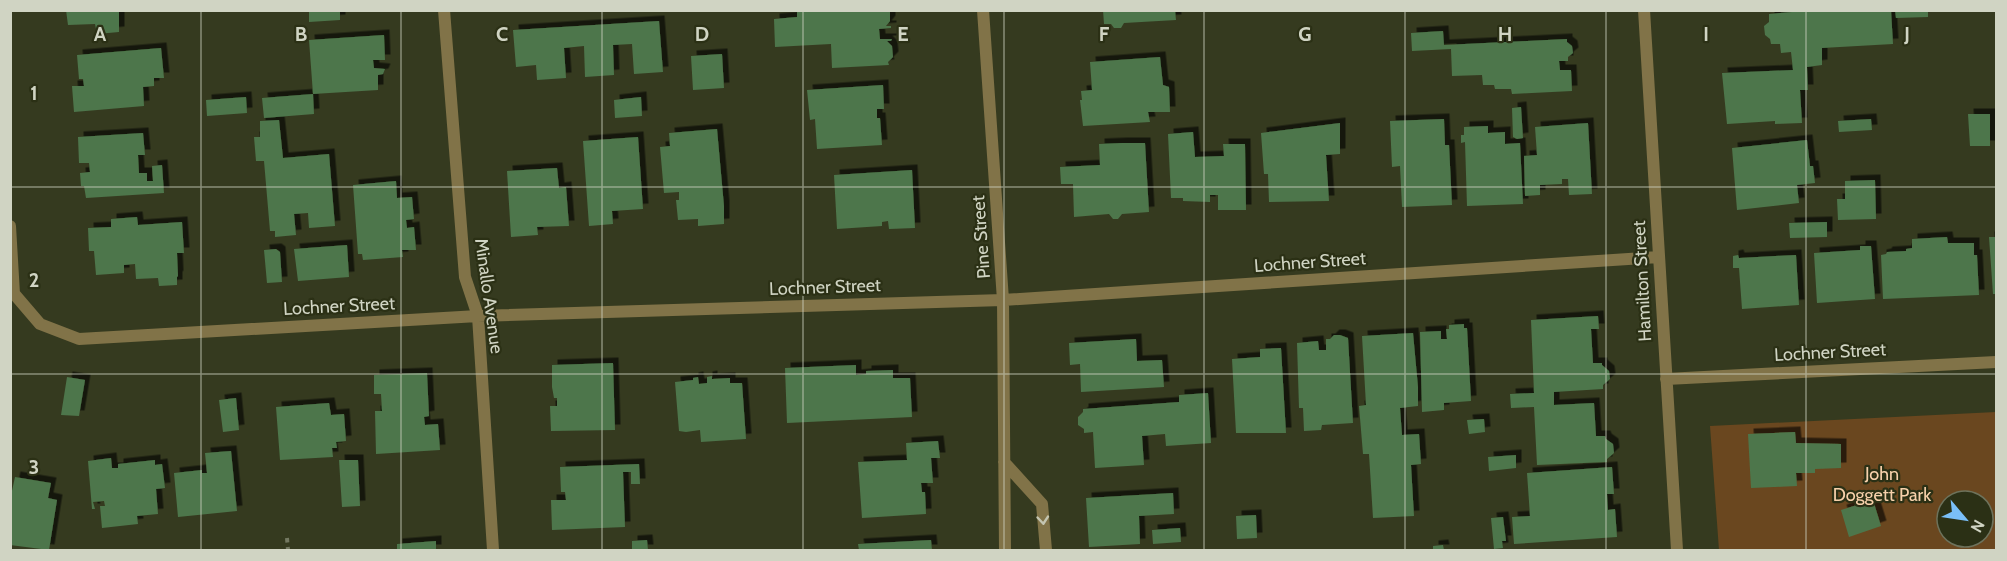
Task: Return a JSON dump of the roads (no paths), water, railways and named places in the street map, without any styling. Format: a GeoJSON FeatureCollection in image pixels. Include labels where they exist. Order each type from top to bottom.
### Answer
{"type":"FeatureCollection","features":[{"type":"Feature","properties":{"kind":"street","name":"Minallo Avenue"},"geometry":{"type":"LineString","coordinates":[[444,10],[465,277],[478,316],[493,550]]}},
{"type":"Feature","properties":{"kind":"street","name":"Pine Street"},"geometry":{"type":"LineString","coordinates":[[983,10],[1003,300],[1005,550]]}},
{"type":"Feature","properties":{"kind":"street","name":"Hamilton Street"},"geometry":{"type":"LineString","coordinates":[[1644,10],[1677,550]]}},
{"type":"Feature","properties":{"kind":"street"},"geometry":{"type":"LineString","coordinates":[[10,226],[12,292]]}},
{"type":"Feature","properties":{"kind":"street","name":"Lochner Street"},"geometry":{"type":"LineString","coordinates":[[12,292],[40,324],[79,339],[478,316],[1003,300],[1659,257]]}},
{"type":"Feature","properties":{"kind":"street","name":"Lochner Street"},"geometry":{"type":"LineString","coordinates":[[1665,379],[1996,362]]}},
{"type":"Feature","properties":{"kind":"street"},"geometry":{"type":"LineString","coordinates":[[1004,462],[1042,504],[1046,550]]}},
{"type":"Feature","properties":{"kind":"park label","name":"John Doggett Park"},"geometry":{"type":"Point","coordinates":[1882,484]}}]}
